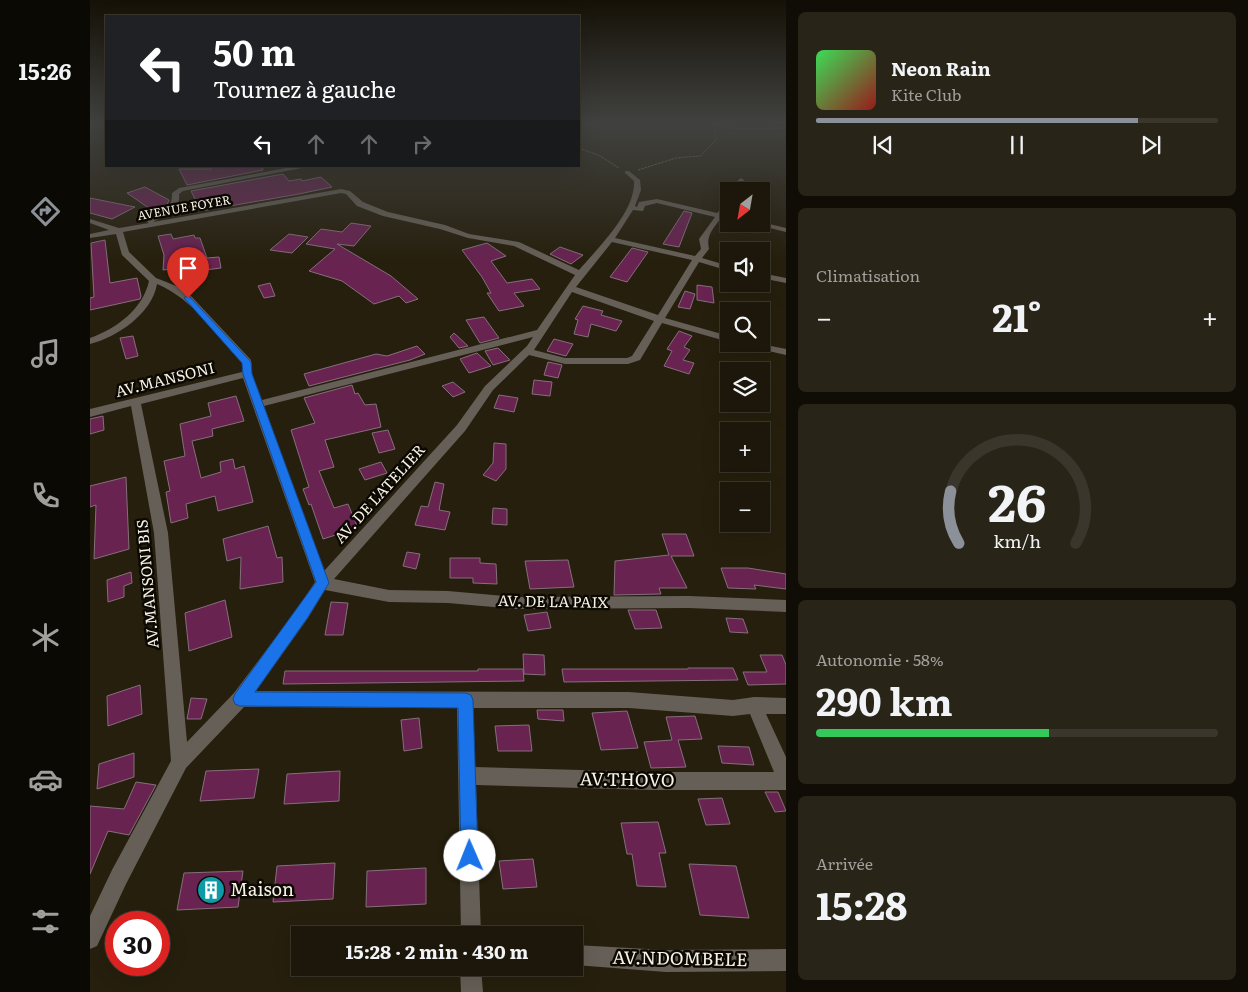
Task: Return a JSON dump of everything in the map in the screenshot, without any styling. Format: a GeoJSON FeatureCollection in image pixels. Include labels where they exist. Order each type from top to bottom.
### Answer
{"type":"FeatureCollection","features":[{"type":"Feature","properties":{"kind":"street"},"geometry":{"type":"LineString","coordinates":[[130,229],[170,212],[176,201],[175,193],[181,189],[296,168]]}},
{"type":"Feature","properties":{"kind":"street","name":"AV. DE L'ATELIER"},"geometry":{"type":"LineString","coordinates":[[90,939],[119,877],[180,762],[240,699],[303,613],[322,583],[461,428],[489,388],[526,351],[541,332],[580,274],[610,239],[631,208],[638,190],[637,180],[627,172]]}},
{"type":"Feature","properties":{"kind":"street","name":"AVENUE FOYER"},"geometry":{"type":"LineString","coordinates":[[90,236],[341,190],[348,192],[360,204],[386,214],[442,227],[468,236],[516,244],[580,274]]}},
{"type":"Feature","properties":{"kind":"street"},"geometry":{"type":"LineString","coordinates":[[631,208],[640,210],[642,204],[657,201],[720,216]]}},
{"type":"Feature","properties":{"kind":"street"},"geometry":{"type":"LineString","coordinates":[[90,221],[119,231],[124,253],[154,280],[176,289],[188,298],[247,362],[247,374],[322,583]]}},
{"type":"Feature","properties":{"kind":"street"},"geometry":{"type":"LineString","coordinates":[[526,351],[565,361],[632,360],[636,358],[697,259],[706,249],[703,239],[705,235],[720,221]]}},
{"type":"Feature","properties":{"kind":"street"},"geometry":{"type":"LineString","coordinates":[[770,227],[786,230]]}},
{"type":"Feature","properties":{"kind":"street"},"geometry":{"type":"LineString","coordinates":[[610,239],[720,266]]}},
{"type":"Feature","properties":{"kind":"street"},"geometry":{"type":"LineString","coordinates":[[770,277],[786,281]]}},
{"type":"Feature","properties":{"kind":"street"},"geometry":{"type":"LineString","coordinates":[[90,340],[106,336],[135,312],[154,290],[154,280]]}},
{"type":"Feature","properties":{"kind":"street"},"geometry":{"type":"LineString","coordinates":[[570,288],[659,319],[720,336]]}},
{"type":"Feature","properties":{"kind":"street"},"geometry":{"type":"LineString","coordinates":[[259,404],[541,332]]}},
{"type":"Feature","properties":{"kind":"street"},"geometry":{"type":"LineString","coordinates":[[770,348],[786,352]]}},
{"type":"Feature","properties":{"kind":"street","name":"AV.MANSONI"},"geometry":{"type":"LineString","coordinates":[[90,414],[136,404],[247,374]]}},
{"type":"Feature","properties":{"kind":"street","name":"AV.MANSONI BIS"},"geometry":{"type":"LineString","coordinates":[[136,404],[161,533],[180,762]]}},
{"type":"Feature","properties":{"kind":"street","name":"AV. DE LA PAIX"},"geometry":{"type":"LineString","coordinates":[[322,583],[389,596],[448,597],[515,603],[689,602],[786,606]]}},
{"type":"Feature","properties":{"kind":"street"},"geometry":{"type":"LineString","coordinates":[[240,699],[628,700],[733,708],[754,705],[786,706]]}},
{"type":"Feature","properties":{"kind":"street"},"geometry":{"type":"LineString","coordinates":[[466,700],[471,926]]}},
{"type":"Feature","properties":{"kind":"street"},"geometry":{"type":"LineString","coordinates":[[754,705],[786,780]]}},
{"type":"Feature","properties":{"kind":"street","name":"AV.THOVO"},"geometry":{"type":"LineString","coordinates":[[469,776],[653,781],[786,780]]}},
{"type":"Feature","properties":{"kind":"street","name":"AV.NDOMBELE"},"geometry":{"type":"LineString","coordinates":[[583,956],[666,960],[786,960]]}},
{"type":"Feature","properties":{"kind":"street"},"geometry":{"type":"LineString","coordinates":[[471,976],[472,992]]}},
{"type":"Feature","properties":{"kind":"path"},"geometry":{"type":"LineString","coordinates":[[621,168],[627,172],[640,168]]}},
{"type":"Feature","properties":{"kind":"building"},"geometry":{"type":"Polygon","coordinates":[[[263,168],[263,170],[187,185],[179,169],[263,168]]]}},
{"type":"Feature","properties":{"kind":"building"},"geometry":{"type":"Polygon","coordinates":[[[283,174],[289,181],[301,179],[302,181],[321,177],[332,187],[201,211],[191,191],[283,174]]]}},
{"type":"Feature","properties":{"kind":"building"},"geometry":{"type":"Polygon","coordinates":[[[145,187],[169,200],[167,205],[156,213],[127,193],[145,187]]]}},
{"type":"Feature","properties":{"kind":"building"},"geometry":{"type":"Polygon","coordinates":[[[90,198],[135,207],[112,219],[90,213],[90,198]]]}},
{"type":"Feature","properties":{"kind":"building"},"geometry":{"type":"Polygon","coordinates":[[[684,211],[692,213],[679,247],[663,244],[684,211]]]}},
{"type":"Feature","properties":{"kind":"building"},"geometry":{"type":"Polygon","coordinates":[[[351,223],[371,226],[354,246],[337,244],[391,276],[418,299],[406,303],[399,296],[374,304],[342,281],[309,271],[335,249],[306,244],[321,229],[342,232],[351,223]]]}},
{"type":"Feature","properties":{"kind":"building"},"geometry":{"type":"Polygon","coordinates":[[[171,234],[173,239],[194,235],[195,238],[200,238],[207,258],[219,257],[221,268],[189,272],[189,267],[163,270],[164,255],[158,236],[171,234]]]}},
{"type":"Feature","properties":{"kind":"building"},"geometry":{"type":"Polygon","coordinates":[[[289,234],[308,237],[292,253],[270,250],[289,234]]]}},
{"type":"Feature","properties":{"kind":"building"},"geometry":{"type":"Polygon","coordinates":[[[105,240],[110,283],[137,278],[141,296],[140,299],[90,310],[90,298],[94,297],[91,243],[105,240]]]}},
{"type":"Feature","properties":{"kind":"building"},"geometry":{"type":"Polygon","coordinates":[[[487,243],[506,256],[491,261],[507,283],[532,279],[540,289],[514,293],[524,306],[499,311],[487,293],[491,293],[482,277],[462,250],[487,243]]]}},
{"type":"Feature","properties":{"kind":"building"},"geometry":{"type":"Polygon","coordinates":[[[560,247],[583,255],[571,264],[550,254],[560,247]]]}},
{"type":"Feature","properties":{"kind":"building"},"geometry":{"type":"Polygon","coordinates":[[[632,248],[648,252],[627,282],[610,277],[632,248]]]}},
{"type":"Feature","properties":{"kind":"building"},"geometry":{"type":"Polygon","coordinates":[[[270,283],[275,296],[264,298],[258,286],[270,283]]]}},
{"type":"Feature","properties":{"kind":"building"},"geometry":{"type":"Polygon","coordinates":[[[697,285],[712,287],[714,303],[697,300],[697,285]]]}},
{"type":"Feature","properties":{"kind":"building"},"geometry":{"type":"Polygon","coordinates":[[[685,291],[695,294],[690,309],[678,307],[685,291]]]}},
{"type":"Feature","properties":{"kind":"building"},"geometry":{"type":"Polygon","coordinates":[[[583,306],[603,311],[601,315],[622,321],[616,331],[591,324],[588,337],[574,334],[578,320],[575,319],[583,306]]]}},
{"type":"Feature","properties":{"kind":"building"},"geometry":{"type":"Polygon","coordinates":[[[484,317],[499,338],[480,343],[466,320],[484,317]]]}},
{"type":"Feature","properties":{"kind":"building"},"geometry":{"type":"Polygon","coordinates":[[[679,331],[692,336],[684,347],[690,350],[683,360],[694,363],[689,374],[664,366],[672,351],[667,349],[679,331]]]}},
{"type":"Feature","properties":{"kind":"building"},"geometry":{"type":"Polygon","coordinates":[[[454,333],[468,346],[459,348],[450,337],[454,333]]]}},
{"type":"Feature","properties":{"kind":"building"},"geometry":{"type":"Polygon","coordinates":[[[133,336],[138,356],[126,359],[120,338],[133,336]]]}},
{"type":"Feature","properties":{"kind":"building"},"geometry":{"type":"Polygon","coordinates":[[[554,339],[573,344],[566,356],[547,351],[554,339]]]}},
{"type":"Feature","properties":{"kind":"building"},"geometry":{"type":"Polygon","coordinates":[[[417,346],[425,354],[410,360],[309,386],[304,374],[376,354],[387,356],[417,346]]]}},
{"type":"Feature","properties":{"kind":"building"},"geometry":{"type":"Polygon","coordinates":[[[498,348],[510,360],[493,365],[485,351],[498,348]]]}},
{"type":"Feature","properties":{"kind":"building"},"geometry":{"type":"Polygon","coordinates":[[[477,353],[491,366],[469,373],[460,359],[477,353]]]}},
{"type":"Feature","properties":{"kind":"building"},"geometry":{"type":"Polygon","coordinates":[[[548,362],[562,365],[558,378],[544,375],[548,362]]]}},
{"type":"Feature","properties":{"kind":"building"},"geometry":{"type":"Polygon","coordinates":[[[534,380],[552,382],[550,396],[532,394],[534,380]]]}},
{"type":"Feature","properties":{"kind":"building"},"geometry":{"type":"Polygon","coordinates":[[[453,382],[465,392],[453,397],[442,386],[453,382]]]}},
{"type":"Feature","properties":{"kind":"building"},"geometry":{"type":"Polygon","coordinates":[[[352,385],[355,394],[358,393],[365,405],[376,404],[381,427],[325,440],[334,467],[319,471],[334,508],[348,504],[358,528],[323,539],[311,504],[309,505],[303,489],[309,487],[291,430],[315,423],[304,398],[352,385]]]}},
{"type":"Feature","properties":{"kind":"building"},"geometry":{"type":"Polygon","coordinates":[[[499,395],[518,398],[514,412],[494,408],[499,395]]]}},
{"type":"Feature","properties":{"kind":"building"},"geometry":{"type":"Polygon","coordinates":[[[236,396],[244,421],[212,429],[213,436],[192,441],[201,478],[221,472],[220,462],[233,459],[235,469],[244,466],[253,502],[218,511],[215,496],[186,504],[188,518],[171,523],[166,492],[170,491],[164,461],[185,456],[180,424],[211,416],[208,403],[236,396]]]}},
{"type":"Feature","properties":{"kind":"building"},"geometry":{"type":"Polygon","coordinates":[[[103,416],[104,430],[90,434],[90,419],[103,416]]]}},
{"type":"Feature","properties":{"kind":"building"},"geometry":{"type":"Polygon","coordinates":[[[388,430],[395,449],[379,453],[372,433],[388,430]]]}},
{"type":"Feature","properties":{"kind":"building"},"geometry":{"type":"Polygon","coordinates":[[[494,443],[506,444],[506,469],[496,481],[483,475],[493,463],[494,443]]]}},
{"type":"Feature","properties":{"kind":"building"},"geometry":{"type":"Polygon","coordinates":[[[381,462],[387,473],[365,480],[359,469],[381,462]]]}},
{"type":"Feature","properties":{"kind":"building"},"geometry":{"type":"Polygon","coordinates":[[[126,477],[129,549],[94,559],[96,505],[90,507],[90,486],[126,477]]]}},
{"type":"Feature","properties":{"kind":"building"},"geometry":{"type":"Polygon","coordinates":[[[435,482],[444,484],[439,510],[450,512],[445,530],[415,525],[421,506],[428,507],[435,482]]]}},
{"type":"Feature","properties":{"kind":"building"},"geometry":{"type":"Polygon","coordinates":[[[493,508],[507,509],[507,525],[492,524],[493,508]]]}},
{"type":"Feature","properties":{"kind":"building"},"geometry":{"type":"Polygon","coordinates":[[[268,526],[277,558],[282,557],[283,582],[240,589],[241,557],[227,561],[223,539],[268,526]]]}},
{"type":"Feature","properties":{"kind":"building"},"geometry":{"type":"Polygon","coordinates":[[[662,534],[686,534],[694,556],[671,556],[687,588],[659,588],[661,594],[614,595],[615,561],[669,555],[662,534]]]}},
{"type":"Feature","properties":{"kind":"building"},"geometry":{"type":"Polygon","coordinates":[[[407,552],[420,554],[416,569],[403,566],[407,552]]]}},
{"type":"Feature","properties":{"kind":"building"},"geometry":{"type":"Polygon","coordinates":[[[450,558],[480,558],[480,563],[496,564],[497,584],[473,583],[473,578],[450,578],[450,558]]]}},
{"type":"Feature","properties":{"kind":"building"},"geometry":{"type":"Polygon","coordinates":[[[568,560],[574,587],[530,589],[525,561],[568,560]]]}},
{"type":"Feature","properties":{"kind":"building"},"geometry":{"type":"Polygon","coordinates":[[[721,568],[748,568],[786,574],[786,589],[754,585],[756,589],[728,588],[721,568]]]}},
{"type":"Feature","properties":{"kind":"building"},"geometry":{"type":"Polygon","coordinates":[[[131,572],[132,583],[124,586],[124,597],[108,602],[107,580],[131,572]]]}},
{"type":"Feature","properties":{"kind":"building"},"geometry":{"type":"Polygon","coordinates":[[[225,600],[232,637],[189,651],[185,613],[225,600]]]}},
{"type":"Feature","properties":{"kind":"building"},"geometry":{"type":"Polygon","coordinates":[[[331,602],[348,603],[343,635],[325,635],[331,602]]]}},
{"type":"Feature","properties":{"kind":"building"},"geometry":{"type":"Polygon","coordinates":[[[628,610],[656,610],[662,628],[635,629],[628,610]]]}},
{"type":"Feature","properties":{"kind":"building"},"geometry":{"type":"Polygon","coordinates":[[[547,612],[551,628],[528,631],[524,615],[547,612]]]}},
{"type":"Feature","properties":{"kind":"building"},"geometry":{"type":"Polygon","coordinates":[[[726,618],[743,619],[748,633],[730,632],[726,618]]]}},
{"type":"Feature","properties":{"kind":"building"},"geometry":{"type":"Polygon","coordinates":[[[523,654],[544,655],[545,675],[524,674],[523,654]]]}},
{"type":"Feature","properties":{"kind":"building"},"geometry":{"type":"Polygon","coordinates":[[[760,655],[782,655],[786,665],[786,684],[748,685],[743,672],[767,672],[760,655]]]}},
{"type":"Feature","properties":{"kind":"building"},"geometry":{"type":"Polygon","coordinates":[[[733,668],[738,680],[564,682],[562,669],[688,669],[733,668]]]}},
{"type":"Feature","properties":{"kind":"building"},"geometry":{"type":"Polygon","coordinates":[[[478,669],[523,669],[524,681],[283,684],[285,671],[478,671],[478,669]]]}},
{"type":"Feature","properties":{"kind":"building"},"geometry":{"type":"Polygon","coordinates":[[[140,685],[142,714],[108,726],[107,696],[140,685]]]}},
{"type":"Feature","properties":{"kind":"building"},"geometry":{"type":"Polygon","coordinates":[[[191,698],[207,699],[201,719],[187,719],[191,698]]]}},
{"type":"Feature","properties":{"kind":"building"},"geometry":{"type":"Polygon","coordinates":[[[537,710],[563,710],[564,721],[538,719],[537,710]]]}},
{"type":"Feature","properties":{"kind":"building"},"geometry":{"type":"Polygon","coordinates":[[[627,711],[638,748],[601,750],[592,713],[627,711]]]}},
{"type":"Feature","properties":{"kind":"building"},"geometry":{"type":"Polygon","coordinates":[[[695,716],[702,739],[678,740],[686,767],[651,768],[644,742],[672,740],[666,717],[695,716]]]}},
{"type":"Feature","properties":{"kind":"building"},"geometry":{"type":"Polygon","coordinates":[[[419,718],[422,748],[404,751],[401,720],[419,718]]]}},
{"type":"Feature","properties":{"kind":"building"},"geometry":{"type":"Polygon","coordinates":[[[529,725],[532,751],[498,751],[495,726],[529,725]]]}},
{"type":"Feature","properties":{"kind":"building"},"geometry":{"type":"Polygon","coordinates":[[[718,746],[749,747],[754,765],[722,763],[718,746]]]}},
{"type":"Feature","properties":{"kind":"building"},"geometry":{"type":"Polygon","coordinates":[[[134,753],[134,777],[97,789],[99,764],[134,753]]]}},
{"type":"Feature","properties":{"kind":"building"},"geometry":{"type":"Polygon","coordinates":[[[259,769],[254,798],[200,801],[206,771],[259,769]]]}},
{"type":"Feature","properties":{"kind":"building"},"geometry":{"type":"Polygon","coordinates":[[[340,771],[339,801],[284,804],[287,774],[340,771]]]}},
{"type":"Feature","properties":{"kind":"building"},"geometry":{"type":"Polygon","coordinates":[[[136,782],[156,785],[129,835],[108,831],[90,874],[90,806],[124,809],[136,782]]]}},
{"type":"Feature","properties":{"kind":"building"},"geometry":{"type":"Polygon","coordinates":[[[765,792],[778,792],[786,811],[775,812],[765,792]]]}},
{"type":"Feature","properties":{"kind":"building"},"geometry":{"type":"Polygon","coordinates":[[[722,798],[730,824],[706,825],[698,799],[722,798]]]}},
{"type":"Feature","properties":{"kind":"building"},"geometry":{"type":"Polygon","coordinates":[[[658,822],[666,853],[659,853],[666,887],[637,886],[632,854],[627,854],[621,823],[658,822]]]}},
{"type":"Feature","properties":{"kind":"building"},"geometry":{"type":"Polygon","coordinates":[[[533,859],[537,887],[503,889],[499,861],[533,859]]]}},
{"type":"Feature","properties":{"kind":"building","name":"Maison"},"geometry":{"type":"Polygon","coordinates":[[[335,863],[333,899],[273,902],[277,866],[335,863]]]}},
{"type":"Feature","properties":{"kind":"building"},"geometry":{"type":"Polygon","coordinates":[[[689,864],[736,866],[749,918],[700,915],[689,864]]]}},
{"type":"Feature","properties":{"kind":"building"},"geometry":{"type":"Polygon","coordinates":[[[426,868],[426,904],[366,907],[367,871],[426,868]]]}},
{"type":"Feature","properties":{"kind":"building","name":"Maison"},"geometry":{"type":"Polygon","coordinates":[[[243,871],[238,907],[177,910],[184,873],[243,871]]]}},
{"type":"Feature","properties":{"kind":"place","name":"Maison"},"geometry":{"type":"Point","coordinates":[211,890]}},
{"type":"Feature","properties":{"kind":"route"},"geometry":{"type":"LineString","coordinates":[[188,298],[247,362],[249,370],[247,374],[322,583],[303,613],[240,699],[466,700],[470,856]]}}]}
